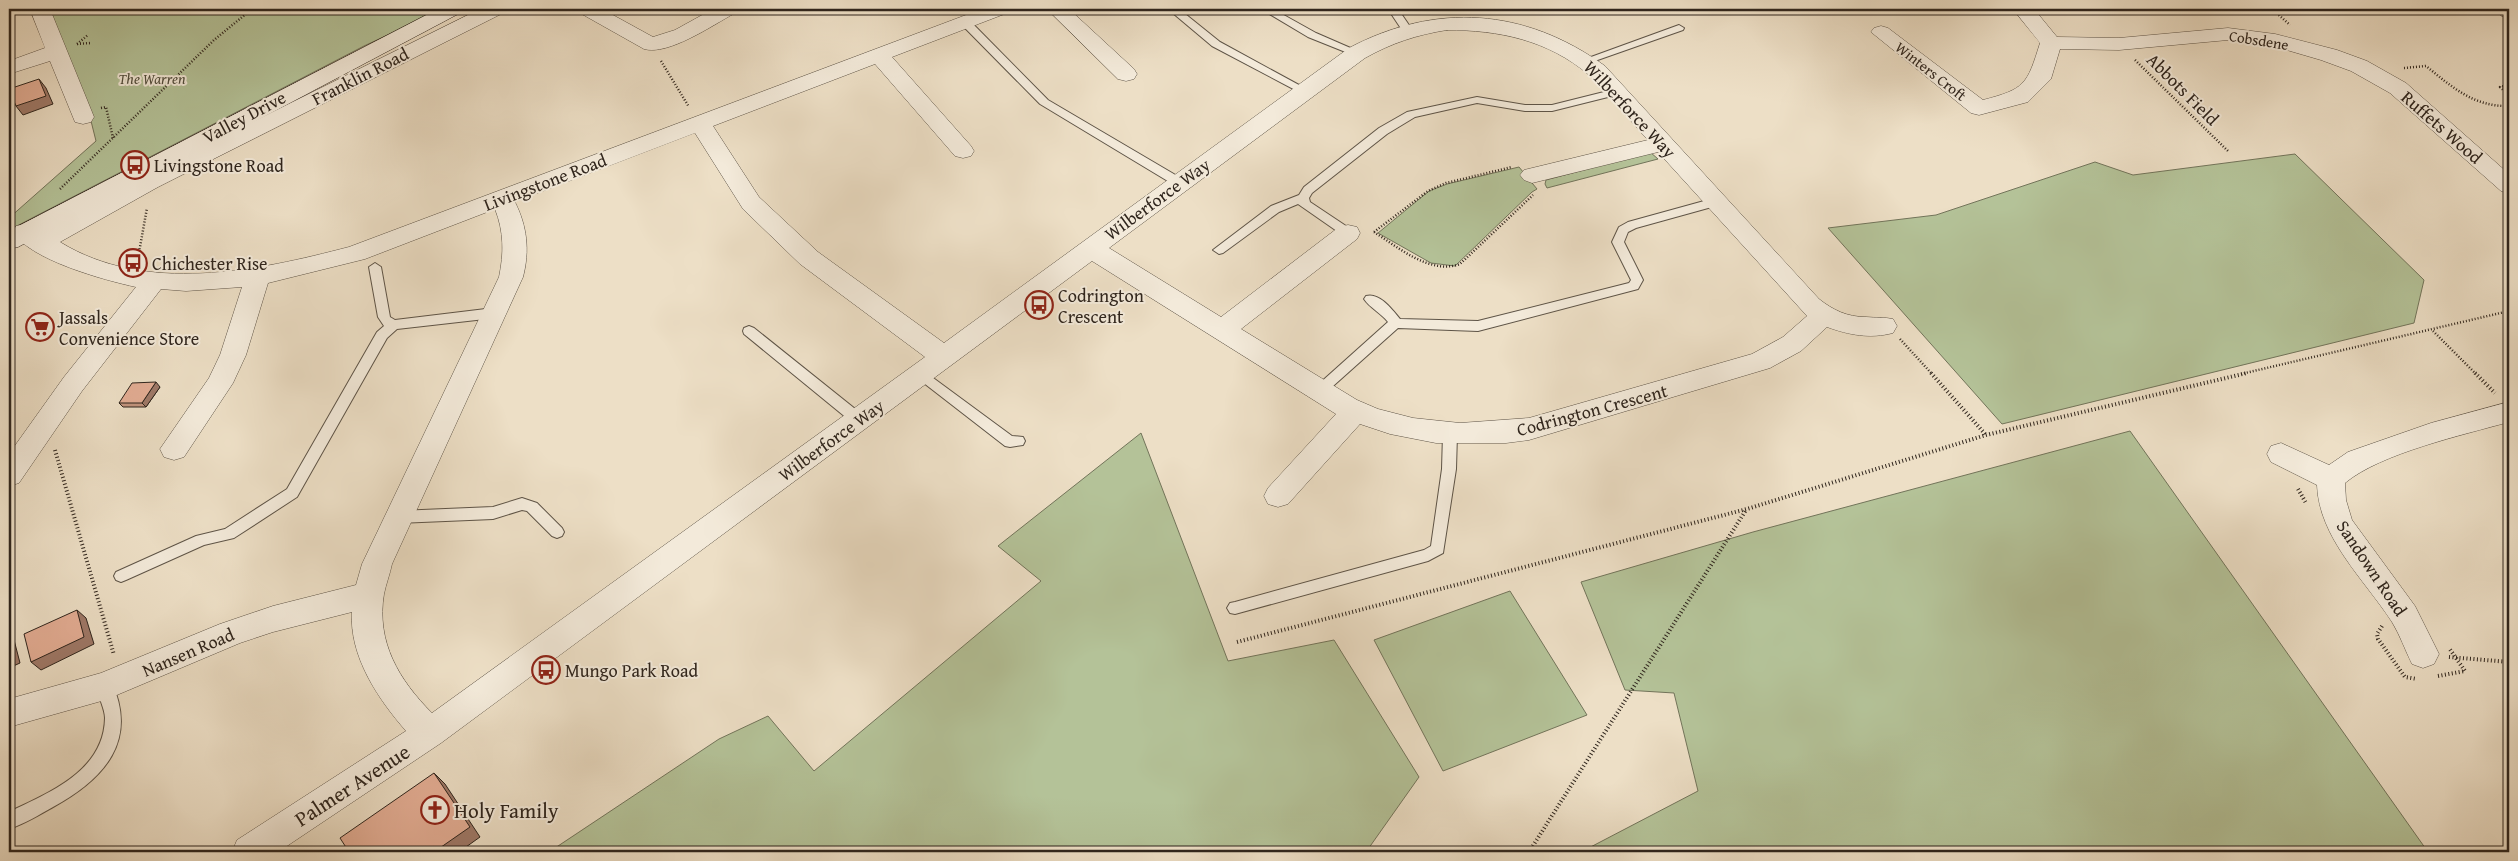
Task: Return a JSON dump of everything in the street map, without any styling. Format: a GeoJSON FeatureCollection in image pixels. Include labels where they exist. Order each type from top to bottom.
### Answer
{"type":"FeatureCollection","features":[{"type":"Feature","properties":{"kind":"street"},"geometry":{"type":"LineString","coordinates":[[40,9],[68,47],[82,118]]}},
{"type":"Feature","properties":{"kind":"street","name":"Valley Drive"},"geometry":{"type":"LineString","coordinates":[[24,239],[453,9]]}},
{"type":"Feature","properties":{"kind":"street","name":"Franklin Road"},"geometry":{"type":"LineString","coordinates":[[24,239],[150,182],[496,9]]}},
{"type":"Feature","properties":{"kind":"street"},"geometry":{"type":"LineString","coordinates":[[587,9],[652,46],[682,34],[728,9]]}},
{"type":"Feature","properties":{"kind":"street","name":"Livingstone Road"},"geometry":{"type":"LineString","coordinates":[[24,239],[91,269],[154,282],[197,282],[258,276],[318,264],[356,253],[1000,9]]}},
{"type":"Feature","properties":{"kind":"street"},"geometry":{"type":"LineString","coordinates":[[1058,9],[1126,74]]}},
{"type":"Feature","properties":{"kind":"street"},"geometry":{"type":"LineString","coordinates":[[2023,9],[2051,43]]}},
{"type":"Feature","properties":{"kind":"street"},"geometry":{"type":"LineString","coordinates":[[2505,9],[2509,12]]}},
{"type":"Feature","properties":{"kind":"street","name":"Wilberforce Way"},"geometry":{"type":"LineString","coordinates":[[430,733],[1357,53],[1381,40],[1408,31],[1471,17],[1530,34],[1563,47],[1585,61],[1616,92],[1805,301],[1823,315],[1854,327],[1884,326]]}},
{"type":"Feature","properties":{"kind":"street","name":"Winters Croft"},"geometry":{"type":"LineString","coordinates":[[1881,32],[1979,108],[2020,97],[2040,79],[2051,43]]}},
{"type":"Feature","properties":{"kind":"street","name":"Cobsdene"},"geometry":{"type":"LineString","coordinates":[[2051,43],[2119,44],[2228,34],[2275,40],[2359,66],[2398,88]]}},
{"type":"Feature","properties":{"kind":"street"},"geometry":{"type":"LineString","coordinates":[[9,68],[68,47]]}},
{"type":"Feature","properties":{"kind":"street"},"geometry":{"type":"LineString","coordinates":[[879,55],[963,151]]}},
{"type":"Feature","properties":{"kind":"street","name":"Ruffets Wood"},"geometry":{"type":"LineString","coordinates":[[2398,88],[2509,186]]}},
{"type":"Feature","properties":{"kind":"street"},"geometry":{"type":"LineString","coordinates":[[700,123],[751,203],[809,258],[944,357]]}},
{"type":"Feature","properties":{"kind":"street"},"geometry":{"type":"LineString","coordinates":[[1531,178],[1664,144]]}},
{"type":"Feature","properties":{"kind":"street"},"geometry":{"type":"LineString","coordinates":[[430,733],[405,707],[378,667],[368,624],[368,596],[377,564],[398,517],[511,277],[516,259],[515,229],[511,216],[501,198]]}},
{"type":"Feature","properties":{"kind":"street"},"geometry":{"type":"LineString","coordinates":[[1222,330],[1348,233]]}},
{"type":"Feature","properties":{"kind":"street","name":"Codrington Crescent"},"geometry":{"type":"LineString","coordinates":[[1090,248],[1318,391],[1354,411],[1412,428],[1450,434],[1496,434],[1535,428],[1741,368],[1787,348],[1809,331],[1823,315]]}},
{"type":"Feature","properties":{"kind":"street"},"geometry":{"type":"LineString","coordinates":[[174,449],[220,383],[233,355],[258,276]]}},
{"type":"Feature","properties":{"kind":"street"},"geometry":{"type":"LineString","coordinates":[[9,475],[46,421],[154,282]]}},
{"type":"Feature","properties":{"kind":"street"},"geometry":{"type":"LineString","coordinates":[[2281,454],[2331,479],[2349,464],[2358,460],[2505,405]]}},
{"type":"Feature","properties":{"kind":"street"},"geometry":{"type":"LineString","coordinates":[[1278,496],[1354,411]]}},
{"type":"Feature","properties":{"kind":"street","name":"Sandown Road"},"geometry":{"type":"LineString","coordinates":[[2331,479],[2332,500],[2339,524],[2404,615],[2430,663]]}},
{"type":"Feature","properties":{"kind":"street","name":"Nansen Road"},"geometry":{"type":"LineString","coordinates":[[9,713],[113,683],[231,632],[273,619],[368,596]]}},
{"type":"Feature","properties":{"kind":"street","name":"Palmer Avenue"},"geometry":{"type":"LineString","coordinates":[[249,852],[430,733]]}},
{"type":"Feature","properties":{"kind":"lane"},"geometry":{"type":"LineString","coordinates":[[1173,9],[1216,44],[1305,91]]}},
{"type":"Feature","properties":{"kind":"lane"},"geometry":{"type":"LineString","coordinates":[[1266,9],[1312,35],[1357,53]]}},
{"type":"Feature","properties":{"kind":"lane"},"geometry":{"type":"LineString","coordinates":[[1393,9],[1408,31]]}},
{"type":"Feature","properties":{"kind":"lane"},"geometry":{"type":"LineString","coordinates":[[965,22],[1044,102],[1180,183]]}},
{"type":"Feature","properties":{"kind":"lane"},"geometry":{"type":"LineString","coordinates":[[1585,61],[1680,28]]}},
{"type":"Feature","properties":{"kind":"lane"},"geometry":{"type":"LineString","coordinates":[[1219,250],[1276,209],[1303,198],[1308,190],[1342,163],[1408,115],[1436,107],[1478,100],[1525,108],[1556,108],[1616,92]]}},
{"type":"Feature","properties":{"kind":"lane"},"geometry":{"type":"LineString","coordinates":[[1303,198],[1304,204],[1348,233]]}},
{"type":"Feature","properties":{"kind":"lane"},"geometry":{"type":"LineString","coordinates":[[1318,391],[1387,328],[1396,323],[1476,326],[1634,286],[1637,279],[1618,242],[1622,230],[1630,226],[1716,202]]}},
{"type":"Feature","properties":{"kind":"lane"},"geometry":{"type":"LineString","coordinates":[[375,267],[384,318],[387,322],[394,325],[494,313]]}},
{"type":"Feature","properties":{"kind":"lane"},"geometry":{"type":"LineString","coordinates":[[1370,299],[1385,309],[1396,323]]}},
{"type":"Feature","properties":{"kind":"lane"},"geometry":{"type":"LineString","coordinates":[[121,576],[201,540],[229,534],[292,493],[382,335],[394,325]]}},
{"type":"Feature","properties":{"kind":"lane"},"geometry":{"type":"LineString","coordinates":[[749,331],[859,420]]}},
{"type":"Feature","properties":{"kind":"lane"},"geometry":{"type":"LineString","coordinates":[[921,374],[1010,442],[1018,441]]}},
{"type":"Feature","properties":{"kind":"lane"},"geometry":{"type":"LineString","coordinates":[[1235,608],[1438,550],[1449,469],[1450,434]]}},
{"type":"Feature","properties":{"kind":"lane"},"geometry":{"type":"LineString","coordinates":[[398,517],[493,513],[522,504],[532,507],[557,532]]}},
{"type":"Feature","properties":{"kind":"lane"},"geometry":{"type":"LineString","coordinates":[[9,821],[75,786],[94,769],[105,753],[112,734],[113,683]]}},
{"type":"Feature","properties":{"kind":"path"},"geometry":{"type":"LineString","coordinates":[[57,192],[214,40],[252,9]]}},
{"type":"Feature","properties":{"kind":"path","name":"Cobsdene"},"geometry":{"type":"LineString","coordinates":[[2272,9],[2290,25]]}},
{"type":"Feature","properties":{"kind":"path"},"geometry":{"type":"LineString","coordinates":[[68,47],[88,35]]}},
{"type":"Feature","properties":{"kind":"path","name":"Abbots Field"},"geometry":{"type":"LineString","coordinates":[[2119,44],[2229,152]]}},
{"type":"Feature","properties":{"kind":"path"},"geometry":{"type":"LineString","coordinates":[[652,46],[700,123]]}},
{"type":"Feature","properties":{"kind":"path"},"geometry":{"type":"LineString","coordinates":[[2509,85],[2500,87],[2509,96]]}},
{"type":"Feature","properties":{"kind":"path"},"geometry":{"type":"LineString","coordinates":[[1348,233],[1374,232],[1425,262],[1442,268],[1453,268],[1460,264],[1531,178]]}},
{"type":"Feature","properties":{"kind":"path"},"geometry":{"type":"LineString","coordinates":[[1374,232],[1417,197],[1433,188],[1531,178]]}},
{"type":"Feature","properties":{"kind":"path"},"geometry":{"type":"LineString","coordinates":[[124,277],[138,260],[150,182]]}},
{"type":"Feature","properties":{"kind":"path"},"geometry":{"type":"LineString","coordinates":[[1236,642],[1747,509],[1986,435],[2433,331],[2509,311]]}},
{"type":"Feature","properties":{"kind":"path"},"geometry":{"type":"LineString","coordinates":[[1884,326],[1888,325],[1986,435]]}},
{"type":"Feature","properties":{"kind":"path"},"geometry":{"type":"LineString","coordinates":[[2433,331],[2505,405]]}},
{"type":"Feature","properties":{"kind":"path"},"geometry":{"type":"LineString","coordinates":[[46,421],[113,683]]}},
{"type":"Feature","properties":{"kind":"path"},"geometry":{"type":"LineString","coordinates":[[2281,454],[2277,466],[2308,505]]}},
{"type":"Feature","properties":{"kind":"path"},"geometry":{"type":"LineString","coordinates":[[1529,852],[1747,509]]}},
{"type":"Feature","properties":{"kind":"path"},"geometry":{"type":"LineString","coordinates":[[2385,619],[2377,634],[2378,639],[2405,677],[2412,680],[2430,663],[2456,657],[2509,662]]}},
{"type":"Feature","properties":{"kind":"path"},"geometry":{"type":"LineString","coordinates":[[2430,663],[2464,672],[2464,668],[2456,657]]}},
{"type":"Feature","properties":{"kind":"path"},"geometry":{"type":"LineString","coordinates":[[2430,663],[2456,657]]}},
{"type":"Feature","properties":{"kind":"green space","name":"The Warren"},"geometry":{"type":"Polygon","coordinates":[[[50,9],[443,9],[364,46],[9,230],[9,218],[96,141],[89,113],[50,9]]]}},
{"type":"Feature","properties":{"kind":"green space"},"geometry":{"type":"Polygon","coordinates":[[[1650,152],[1658,159],[1547,188],[1545,184],[1546,180],[1650,152]]]}},
{"type":"Feature","properties":{"kind":"green space"},"geometry":{"type":"Polygon","coordinates":[[[2295,154],[2424,280],[2414,323],[2002,424],[1828,228],[1936,215],[2095,162],[2133,175],[2295,154]]]}},
{"type":"Feature","properties":{"kind":"green space"},"geometry":{"type":"Polygon","coordinates":[[[1519,167],[1537,189],[1455,266],[1431,263],[1378,233],[1429,191],[1447,184],[1519,167]]]}},
{"type":"Feature","properties":{"kind":"green space"},"geometry":{"type":"Polygon","coordinates":[[[2130,431],[2428,852],[1581,852],[1698,791],[1674,693],[1625,690],[1581,582],[1753,532],[2130,431]]]}},
{"type":"Feature","properties":{"kind":"green space"},"geometry":{"type":"Polygon","coordinates":[[[1141,433],[1228,661],[1334,640],[1419,777],[1366,852],[549,852],[719,739],[768,716],[814,771],[1041,581],[998,546],[1141,433]]]}},
{"type":"Feature","properties":{"kind":"green space"},"geometry":{"type":"Polygon","coordinates":[[[1510,591],[1587,715],[1443,771],[1374,640],[1510,591]]]}},
{"type":"Feature","properties":{"kind":"building"},"geometry":{"type":"Polygon","coordinates":[[[39,79],[46,96],[16,106],[9,89],[39,79]]]}},
{"type":"Feature","properties":{"kind":"building"},"geometry":{"type":"Polygon","coordinates":[[[156,382],[142,403],[119,403],[132,383],[156,382]]]}},
{"type":"Feature","properties":{"kind":"building"},"geometry":{"type":"Polygon","coordinates":[[[77,610],[84,637],[31,662],[24,634],[77,610]]]}},
{"type":"Feature","properties":{"kind":"building","name":"Holy Family"},"geometry":{"type":"Polygon","coordinates":[[[434,773],[470,827],[434,852],[349,852],[340,838],[434,773]]]}},
{"type":"Feature","properties":{"kind":"place","name":"Livingstone Road"},"geometry":{"type":"Point","coordinates":[135,165]}},
{"type":"Feature","properties":{"kind":"place","name":"Chichester Rise"},"geometry":{"type":"Point","coordinates":[133,263]}},
{"type":"Feature","properties":{"kind":"place","name":"Codrington Crescent"},"geometry":{"type":"Point","coordinates":[1039,305]}},
{"type":"Feature","properties":{"kind":"place","name":"Jassals Convenience Store"},"geometry":{"type":"Point","coordinates":[40,327]}},
{"type":"Feature","properties":{"kind":"place","name":"Mungo Park Road"},"geometry":{"type":"Point","coordinates":[546,670]}},
{"type":"Feature","properties":{"kind":"place","name":"Holy Family"},"geometry":{"type":"Point","coordinates":[435,810]}}]}
